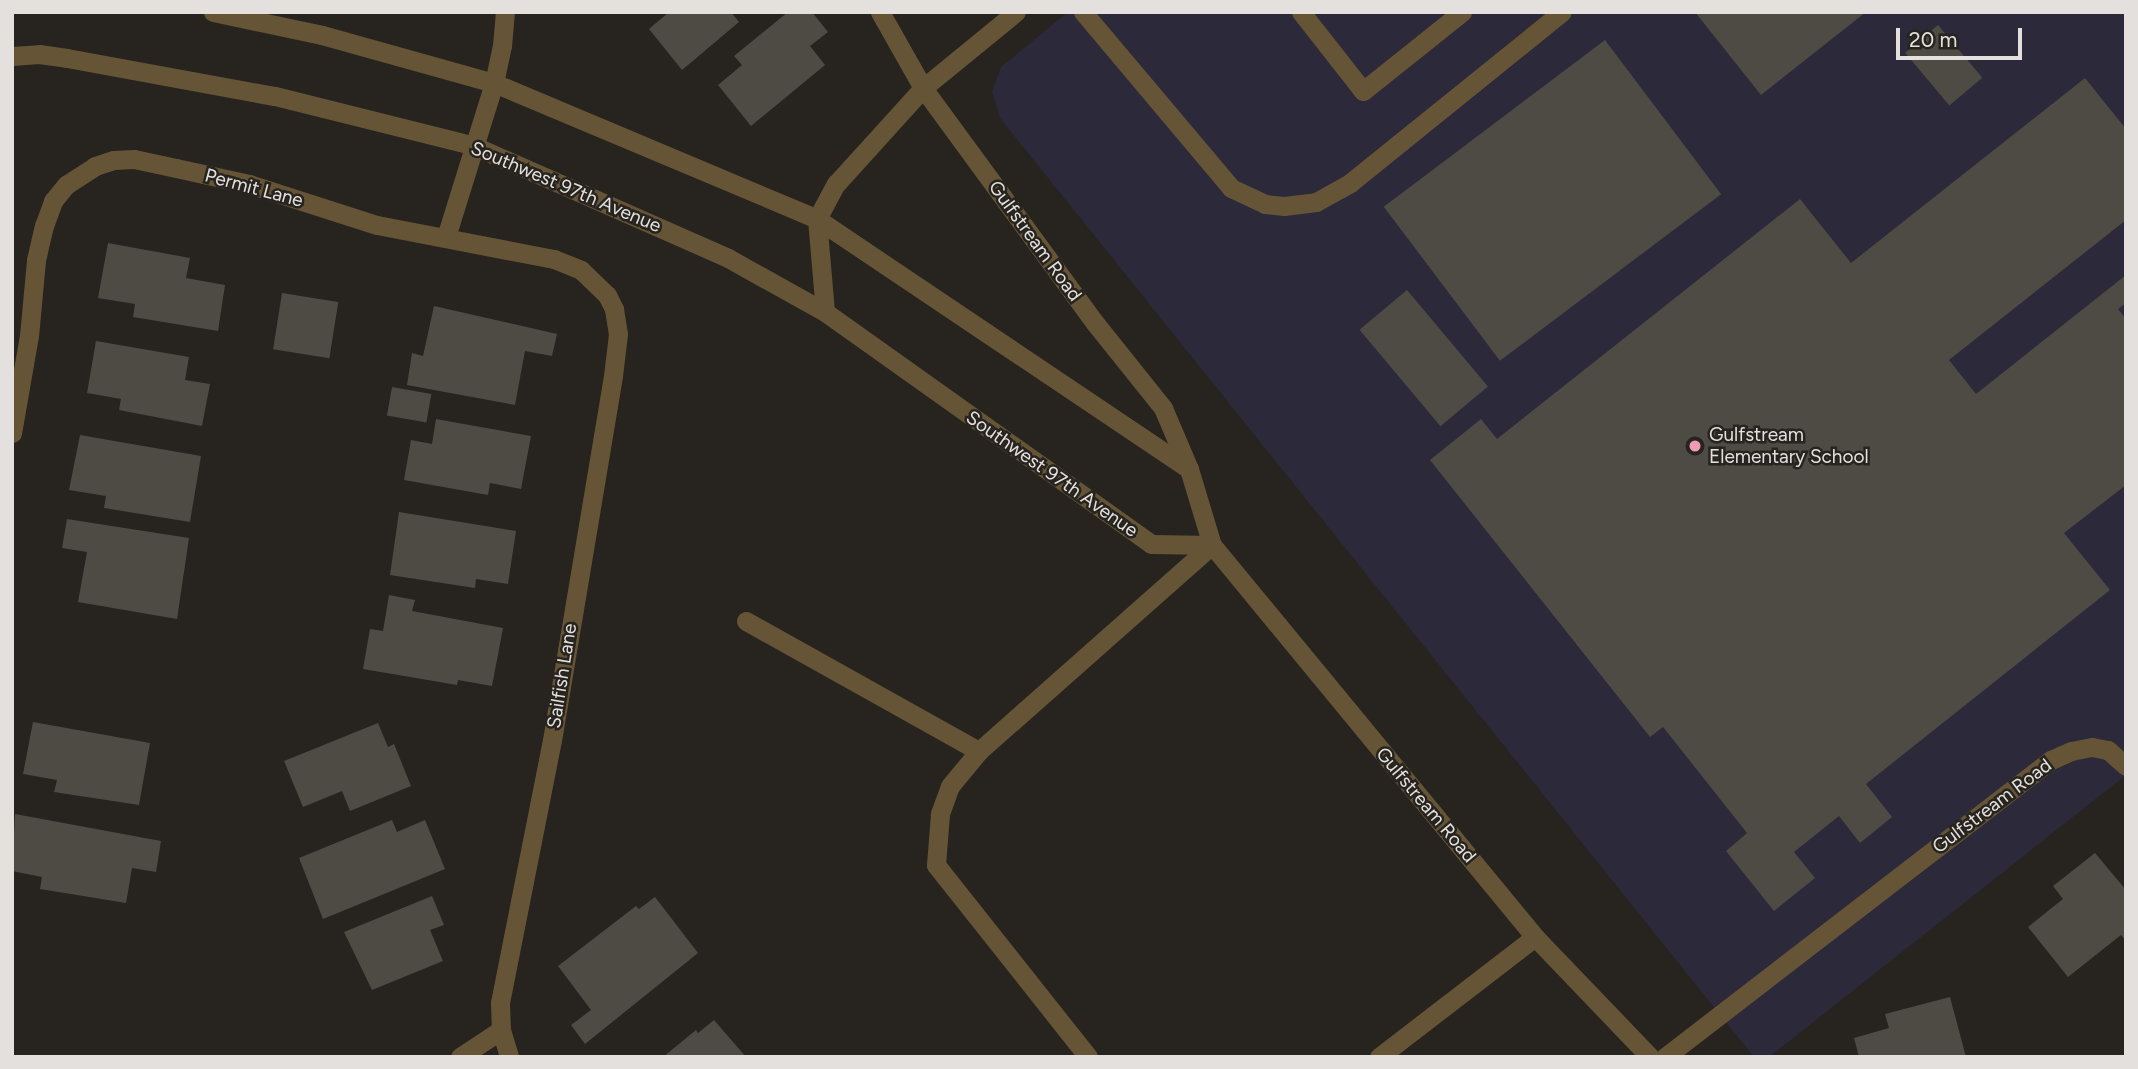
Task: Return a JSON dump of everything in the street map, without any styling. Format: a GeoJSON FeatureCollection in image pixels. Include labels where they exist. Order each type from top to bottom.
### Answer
{"type":"FeatureCollection","features":[{"type":"Feature","properties":{"kind":"street"},"geometry":{"type":"LineString","coordinates":[[213,12],[322,35],[494,83],[817,219],[1189,469],[1212,545],[979,751],[950,786],[940,814],[936,865],[1088,1057]]}},
{"type":"Feature","properties":{"kind":"street"},"geometry":{"type":"LineString","coordinates":[[446,236],[472,145],[494,83],[502,46],[505,12]]}},
{"type":"Feature","properties":{"kind":"street","name":"Gulfstream Road"},"geometry":{"type":"LineString","coordinates":[[880,12],[923,88],[1095,323],[1163,408],[1189,469]]}},
{"type":"Feature","properties":{"kind":"street"},"geometry":{"type":"LineString","coordinates":[[825,312],[817,219],[836,184],[923,88],[1016,12]]}},
{"type":"Feature","properties":{"kind":"street"},"geometry":{"type":"LineString","coordinates":[[1083,12],[1231,188],[1265,204],[1291,206],[1316,202],[1350,183],[1562,12]]}},
{"type":"Feature","properties":{"kind":"street"},"geometry":{"type":"LineString","coordinates":[[1301,12],[1363,91],[1462,12]]}},
{"type":"Feature","properties":{"kind":"street","name":"Southwest 97th Avenue"},"geometry":{"type":"LineString","coordinates":[[12,56],[39,54],[67,58],[250,91],[472,145],[728,258],[825,312],[1151,544],[1212,545]]}},
{"type":"Feature","properties":{"kind":"street","name":"Permit Lane"},"geometry":{"type":"LineString","coordinates":[[12,433],[29,335],[36,260],[54,201],[66,185],[95,166],[113,160],[134,159],[249,184],[377,225],[446,236],[567,263],[582,270],[607,295]]}},
{"type":"Feature","properties":{"kind":"street","name":"Sailfish Lane"},"geometry":{"type":"LineString","coordinates":[[509,1057],[501,1030],[500,1003],[552,740],[613,376],[618,334],[614,309],[607,295]]}},
{"type":"Feature","properties":{"kind":"street","name":"Gulfstream Road"},"geometry":{"type":"LineString","coordinates":[[1212,545],[1535,937],[1650,1057]]}},
{"type":"Feature","properties":{"kind":"street"},"geometry":{"type":"LineString","coordinates":[[746,621],[979,751]]}},
{"type":"Feature","properties":{"kind":"street","name":"Gulfstream Road"},"geometry":{"type":"LineString","coordinates":[[1665,1057],[2050,760],[2071,751],[2092,747],[2108,750],[2126,765]]}},
{"type":"Feature","properties":{"kind":"street"},"geometry":{"type":"LineString","coordinates":[[1379,1057],[1535,937]]}},
{"type":"Feature","properties":{"kind":"street"},"geometry":{"type":"LineString","coordinates":[[460,1057],[501,1030]]}},
{"type":"Feature","properties":{"kind":"shaded area","name":"Gulfstream Elementary School"},"geometry":{"type":"Polygon","coordinates":[[[1068,12],[2126,12],[2126,775],[1769,1057],[1754,1057],[1000,118],[992,91],[1001,67],[1068,12]]]}},
{"type":"Feature","properties":{"kind":"building"},"geometry":{"type":"Polygon","coordinates":[[[669,12],[731,12],[739,22],[682,70],[649,29],[669,12]]]}},
{"type":"Feature","properties":{"kind":"building"},"geometry":{"type":"Polygon","coordinates":[[[788,12],[812,12],[828,32],[810,46],[825,65],[751,126],[718,85],[742,65],[734,56],[788,12]]]}},
{"type":"Feature","properties":{"kind":"building"},"geometry":{"type":"Polygon","coordinates":[[[1695,12],[1866,12],[1761,95],[1695,12]]]}},
{"type":"Feature","properties":{"kind":"building"},"geometry":{"type":"Polygon","coordinates":[[[1938,25],[1982,78],[1949,105],[1905,53],[1938,25]]]}},
{"type":"Feature","properties":{"kind":"building"},"geometry":{"type":"Polygon","coordinates":[[[1605,40],[1721,194],[1500,361],[1384,207],[1605,40]]]}},
{"type":"Feature","properties":{"kind":"building"},"geometry":{"type":"Polygon","coordinates":[[[2085,78],[2126,129],[2126,220],[1949,360],[1976,394],[2126,275],[2126,303],[2118,309],[2126,319],[2126,485],[2064,533],[2110,590],[1866,784],[1892,817],[1860,843],[1839,816],[1794,852],[1815,878],[1774,911],[1726,851],[1747,833],[1663,727],[1650,737],[1430,460],[1481,419],[1497,439],[1800,199],[1851,263],[2085,78]]]}},
{"type":"Feature","properties":{"kind":"building"},"geometry":{"type":"Polygon","coordinates":[[[108,243],[190,258],[186,278],[225,285],[218,331],[133,317],[135,304],[98,298],[108,243]]]}},
{"type":"Feature","properties":{"kind":"building"},"geometry":{"type":"Polygon","coordinates":[[[1407,290],[1488,387],[1440,426],[1360,330],[1407,290]]]}},
{"type":"Feature","properties":{"kind":"building"},"geometry":{"type":"Polygon","coordinates":[[[282,293],[338,302],[329,358],[273,349],[282,293]]]}},
{"type":"Feature","properties":{"kind":"building"},"geometry":{"type":"Polygon","coordinates":[[[434,306],[557,334],[552,356],[525,351],[515,405],[407,385],[412,353],[423,356],[434,306]]]}},
{"type":"Feature","properties":{"kind":"building"},"geometry":{"type":"Polygon","coordinates":[[[96,341],[189,357],[185,380],[210,384],[202,426],[119,410],[121,399],[87,393],[96,341]]]}},
{"type":"Feature","properties":{"kind":"building"},"geometry":{"type":"Polygon","coordinates":[[[392,387],[431,394],[426,423],[387,416],[392,387]]]}},
{"type":"Feature","properties":{"kind":"building"},"geometry":{"type":"Polygon","coordinates":[[[436,419],[531,436],[521,489],[490,483],[488,495],[404,480],[411,440],[432,444],[436,419]]]}},
{"type":"Feature","properties":{"kind":"building"},"geometry":{"type":"Polygon","coordinates":[[[80,435],[201,456],[190,522],[104,508],[106,496],[69,490],[80,435]]]}},
{"type":"Feature","properties":{"kind":"building"},"geometry":{"type":"Polygon","coordinates":[[[399,512],[516,531],[508,584],[476,579],[475,588],[390,575],[399,512]]]}},
{"type":"Feature","properties":{"kind":"building"},"geometry":{"type":"Polygon","coordinates":[[[67,519],[189,538],[177,619],[78,602],[87,552],[62,548],[67,519]]]}},
{"type":"Feature","properties":{"kind":"building"},"geometry":{"type":"Polygon","coordinates":[[[389,595],[415,600],[412,611],[503,628],[492,686],[458,680],[457,685],[363,669],[370,629],[383,631],[389,595]]]}},
{"type":"Feature","properties":{"kind":"building"},"geometry":{"type":"Polygon","coordinates":[[[33,722],[150,743],[139,805],[54,792],[57,780],[23,774],[33,722]]]}},
{"type":"Feature","properties":{"kind":"building"},"geometry":{"type":"Polygon","coordinates":[[[378,723],[388,747],[394,744],[411,786],[350,811],[342,791],[303,807],[284,761],[378,723]]]}},
{"type":"Feature","properties":{"kind":"building"},"geometry":{"type":"Polygon","coordinates":[[[15,814],[161,841],[156,872],[132,868],[126,903],[40,889],[42,877],[12,871],[15,814]]]}},
{"type":"Feature","properties":{"kind":"building"},"geometry":{"type":"Polygon","coordinates":[[[392,820],[397,832],[425,820],[445,869],[323,919],[299,858],[392,820]]]}},
{"type":"Feature","properties":{"kind":"building"},"geometry":{"type":"Polygon","coordinates":[[[2095,853],[2126,890],[2126,941],[2121,935],[2068,977],[2028,927],[2063,899],[2053,886],[2095,853]]]}},
{"type":"Feature","properties":{"kind":"building"},"geometry":{"type":"Polygon","coordinates":[[[432,896],[444,925],[430,930],[443,961],[372,990],[344,932],[432,896]]]}},
{"type":"Feature","properties":{"kind":"building"},"geometry":{"type":"Polygon","coordinates":[[[655,897],[698,953],[585,1044],[571,1025],[591,1010],[558,966],[636,906],[639,909],[655,897]]]}},
{"type":"Feature","properties":{"kind":"building"},"geometry":{"type":"Polygon","coordinates":[[[1950,997],[1966,1057],[1859,1057],[1854,1038],[1889,1028],[1885,1014],[1950,997]]]}},
{"type":"Feature","properties":{"kind":"building"},"geometry":{"type":"Polygon","coordinates":[[[714,1020],[746,1057],[663,1057],[696,1030],[698,1033],[714,1020]]]}},
{"type":"Feature","properties":{"kind":"place","name":"Gulfstream Elementary School"},"geometry":{"type":"Point","coordinates":[1695,446]}}]}
